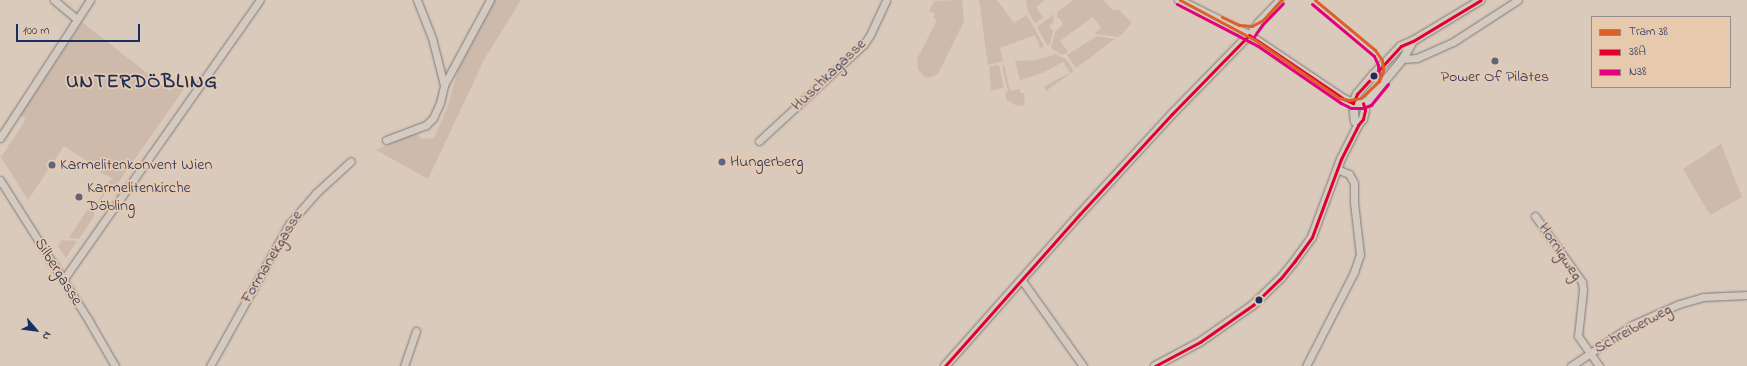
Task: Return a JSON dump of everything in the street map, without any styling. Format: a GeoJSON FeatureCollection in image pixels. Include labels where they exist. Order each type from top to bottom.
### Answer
{"type":"FeatureCollection","features":[{"type":"Feature","properties":{"kind":"street"},"geometry":{"type":"LineString","coordinates":[[54,0],[77,19]]}},
{"type":"Feature","properties":{"kind":"street"},"geometry":{"type":"LineString","coordinates":[[0,138],[90,0]]}},
{"type":"Feature","properties":{"kind":"street"},"geometry":{"type":"LineString","coordinates":[[63,280],[260,0]]}},
{"type":"Feature","properties":{"kind":"street"},"geometry":{"type":"LineString","coordinates":[[417,0],[432,38],[444,85]]}},
{"type":"Feature","properties":{"kind":"street"},"geometry":{"type":"LineString","coordinates":[[386,140],[426,125],[437,112],[444,85],[490,0]]}},
{"type":"Feature","properties":{"kind":"street","name":"Huschkagasse"},"geometry":{"type":"LineString","coordinates":[[759,141],[864,44],[870,35],[886,0]]}},
{"type":"Feature","properties":{"kind":"street"},"geometry":{"type":"LineString","coordinates":[[1179,0],[1249,35],[1346,100],[1353,103],[1363,104],[1368,101],[1403,59],[1413,41]]}},
{"type":"Feature","properties":{"kind":"street"},"geometry":{"type":"LineString","coordinates":[[945,366],[1021,279],[1172,114],[1249,35],[1258,22],[1279,0]]}},
{"type":"Feature","properties":{"kind":"street"},"geometry":{"type":"LineString","coordinates":[[1358,125],[1355,121],[1353,103],[1357,94],[1388,57],[1400,46],[1413,41],[1481,0]]}},
{"type":"Feature","properties":{"kind":"street"},"geometry":{"type":"LineString","coordinates":[[1403,59],[1417,58],[1453,42],[1518,0]]}},
{"type":"Feature","properties":{"kind":"street"},"geometry":{"type":"LineString","coordinates":[[1155,366],[1200,342],[1240,315],[1260,299],[1280,278],[1312,237],[1337,169],[1358,125],[1363,119],[1365,110],[1363,104]]}},
{"type":"Feature","properties":{"kind":"street","name":"Formanekgasse"},"geometry":{"type":"LineString","coordinates":[[210,366],[289,224],[316,192],[351,161]]}},
{"type":"Feature","properties":{"kind":"street"},"geometry":{"type":"LineString","coordinates":[[1306,366],[1354,272],[1361,250],[1354,202],[1354,183],[1349,174],[1337,169]]}},
{"type":"Feature","properties":{"kind":"street","name":"Silbergasse"},"geometry":{"type":"LineString","coordinates":[[0,180],[115,366]]}},
{"type":"Feature","properties":{"kind":"street","name":"Hornigweg"},"geometry":{"type":"LineString","coordinates":[[1535,216],[1582,282],[1583,290],[1578,336],[1588,353]]}},
{"type":"Feature","properties":{"kind":"street"},"geometry":{"type":"LineString","coordinates":[[1021,279],[1083,366]]}},
{"type":"Feature","properties":{"kind":"street","name":"Schreiberweg"},"geometry":{"type":"LineString","coordinates":[[1571,366],[1588,353],[1632,325],[1690,300],[1747,295]]}},
{"type":"Feature","properties":{"kind":"street"},"geometry":{"type":"LineString","coordinates":[[404,366],[416,331]]}},
{"type":"Feature","properties":{"kind":"street"},"geometry":{"type":"LineString","coordinates":[[1588,353],[1599,366]]}},
{"type":"Feature","properties":{"kind":"shaded area"},"geometry":{"type":"Polygon","coordinates":[[[495,0],[521,0],[485,58],[428,179],[376,150],[412,134],[418,135],[422,139],[434,138],[447,108],[458,70],[495,0]]]}},
{"type":"Feature","properties":{"kind":"shaded area"},"geometry":{"type":"Polygon","coordinates":[[[962,0],[964,21],[938,74],[928,78],[925,77],[918,69],[917,59],[937,20],[933,18],[935,14],[929,11],[934,1],[962,0]]]}},
{"type":"Feature","properties":{"kind":"shaded area"},"geometry":{"type":"Polygon","coordinates":[[[979,0],[997,0],[1014,23],[1027,15],[1043,44],[1043,47],[1040,48],[1035,35],[1000,48],[1003,61],[988,65],[979,0]]]}},
{"type":"Feature","properties":{"kind":"shaded area"},"geometry":{"type":"Polygon","coordinates":[[[1026,0],[1045,0],[1036,7],[1043,18],[1035,23],[1028,12],[1026,0]]]}},
{"type":"Feature","properties":{"kind":"shaded area"},"geometry":{"type":"Polygon","coordinates":[[[1074,0],[1103,0],[1113,10],[1119,10],[1132,23],[1119,37],[1094,34],[1101,28],[1093,17],[1060,41],[1068,52],[1062,55],[1051,48],[1055,32],[1063,25],[1061,20],[1057,17],[1057,12],[1074,0]]]}},
{"type":"Feature","properties":{"kind":"shaded area"},"geometry":{"type":"Polygon","coordinates":[[[1054,14],[1053,23],[1049,26],[1053,31],[1050,44],[1047,45],[1037,27],[1054,14]]]}},
{"type":"Feature","properties":{"kind":"shaded area"},"geometry":{"type":"Polygon","coordinates":[[[82,22],[170,91],[177,84],[184,89],[111,193],[107,191],[94,209],[94,216],[79,239],[69,238],[91,204],[95,206],[112,178],[101,173],[101,164],[96,161],[90,163],[64,146],[28,200],[1,157],[26,119],[20,115],[82,22]]]}},
{"type":"Feature","properties":{"kind":"shaded area"},"geometry":{"type":"Polygon","coordinates":[[[1097,36],[1115,39],[1076,68],[1067,55],[1097,36]]]}},
{"type":"Feature","properties":{"kind":"shaded area"},"geometry":{"type":"Polygon","coordinates":[[[1056,54],[1067,60],[1073,71],[1070,74],[1046,91],[1044,86],[1070,73],[1063,62],[1042,73],[1020,80],[1015,61],[1036,60],[1056,54]]]}},
{"type":"Feature","properties":{"kind":"shaded area"},"geometry":{"type":"Polygon","coordinates":[[[1004,65],[1010,91],[1020,89],[1021,93],[1024,93],[1025,105],[1017,106],[1007,100],[1005,94],[1008,91],[1002,66],[1004,65]]]}},
{"type":"Feature","properties":{"kind":"shaded area"},"geometry":{"type":"Polygon","coordinates":[[[999,66],[1004,87],[991,91],[989,67],[999,66]]]}},
{"type":"Feature","properties":{"kind":"shaded area"},"geometry":{"type":"Polygon","coordinates":[[[1721,144],[1742,197],[1710,215],[1683,169],[1721,144]]]}},
{"type":"Feature","properties":{"kind":"shaded area"},"geometry":{"type":"Polygon","coordinates":[[[62,240],[77,241],[66,258],[58,246],[62,240]]]}},
{"type":"Feature","properties":{"kind":"tram line","name":"38"},"geometry":{"type":"LineString","coordinates":[[1180,0],[1255,40],[1339,98],[1349,100],[1361,98],[1379,81],[1383,71],[1382,60],[1375,50],[1315,0]]}},
{"type":"Feature","properties":{"kind":"tram line","name":"38"},"geometry":{"type":"LineString","coordinates":[[1222,17],[1239,25],[1252,26],[1263,20],[1281,0]]}},
{"type":"Feature","properties":{"kind":"transit line","name":"38A"},"geometry":{"type":"LineString","coordinates":[[1353,103],[1357,94],[1401,46],[1413,41],[1481,0]]}},
{"type":"Feature","properties":{"kind":"transit line","name":"N38"},"geometry":{"type":"LineString","coordinates":[[1253,38],[1262,25],[1283,3]]}},
{"type":"Feature","properties":{"kind":"transit line","name":"N38"},"geometry":{"type":"LineString","coordinates":[[1177,4],[1258,46],[1341,103],[1351,108],[1363,108],[1371,105],[1388,84]]}},
{"type":"Feature","properties":{"kind":"transit line","name":"N38"},"geometry":{"type":"LineString","coordinates":[[1312,4],[1374,56],[1378,65],[1379,81]]}},
{"type":"Feature","properties":{"kind":"transit line","name":"38A"},"geometry":{"type":"LineString","coordinates":[[1249,35],[1344,99],[1353,103]]}},
{"type":"Feature","properties":{"kind":"transit line","name":"38A"},"geometry":{"type":"LineString","coordinates":[[945,366],[1080,214],[1172,114],[1249,35]]}},
{"type":"Feature","properties":{"kind":"transit line","name":"38A"},"geometry":{"type":"LineString","coordinates":[[1155,366],[1200,342],[1253,305],[1281,278],[1294,262],[1312,237],[1341,159],[1358,125],[1363,119],[1365,110],[1363,103]]}},
{"type":"Feature","properties":{"kind":"place","name":"Power Of Pilates"},"geometry":{"type":"Point","coordinates":[1495,61]}},
{"type":"Feature","properties":{"kind":"place","name":"Hungerberg"},"geometry":{"type":"Point","coordinates":[722,162]}},
{"type":"Feature","properties":{"kind":"place","name":"Karmelitenkonvent Wien"},"geometry":{"type":"Point","coordinates":[52,165]}},
{"type":"Feature","properties":{"kind":"place","name":"Karmelitenkirche Döbling"},"geometry":{"type":"Point","coordinates":[79,197]}},
{"type":"Feature","properties":{"kind":"district","name":"UNTERDÖBLING"},"geometry":{"type":"Point","coordinates":[142,82]}}]}
